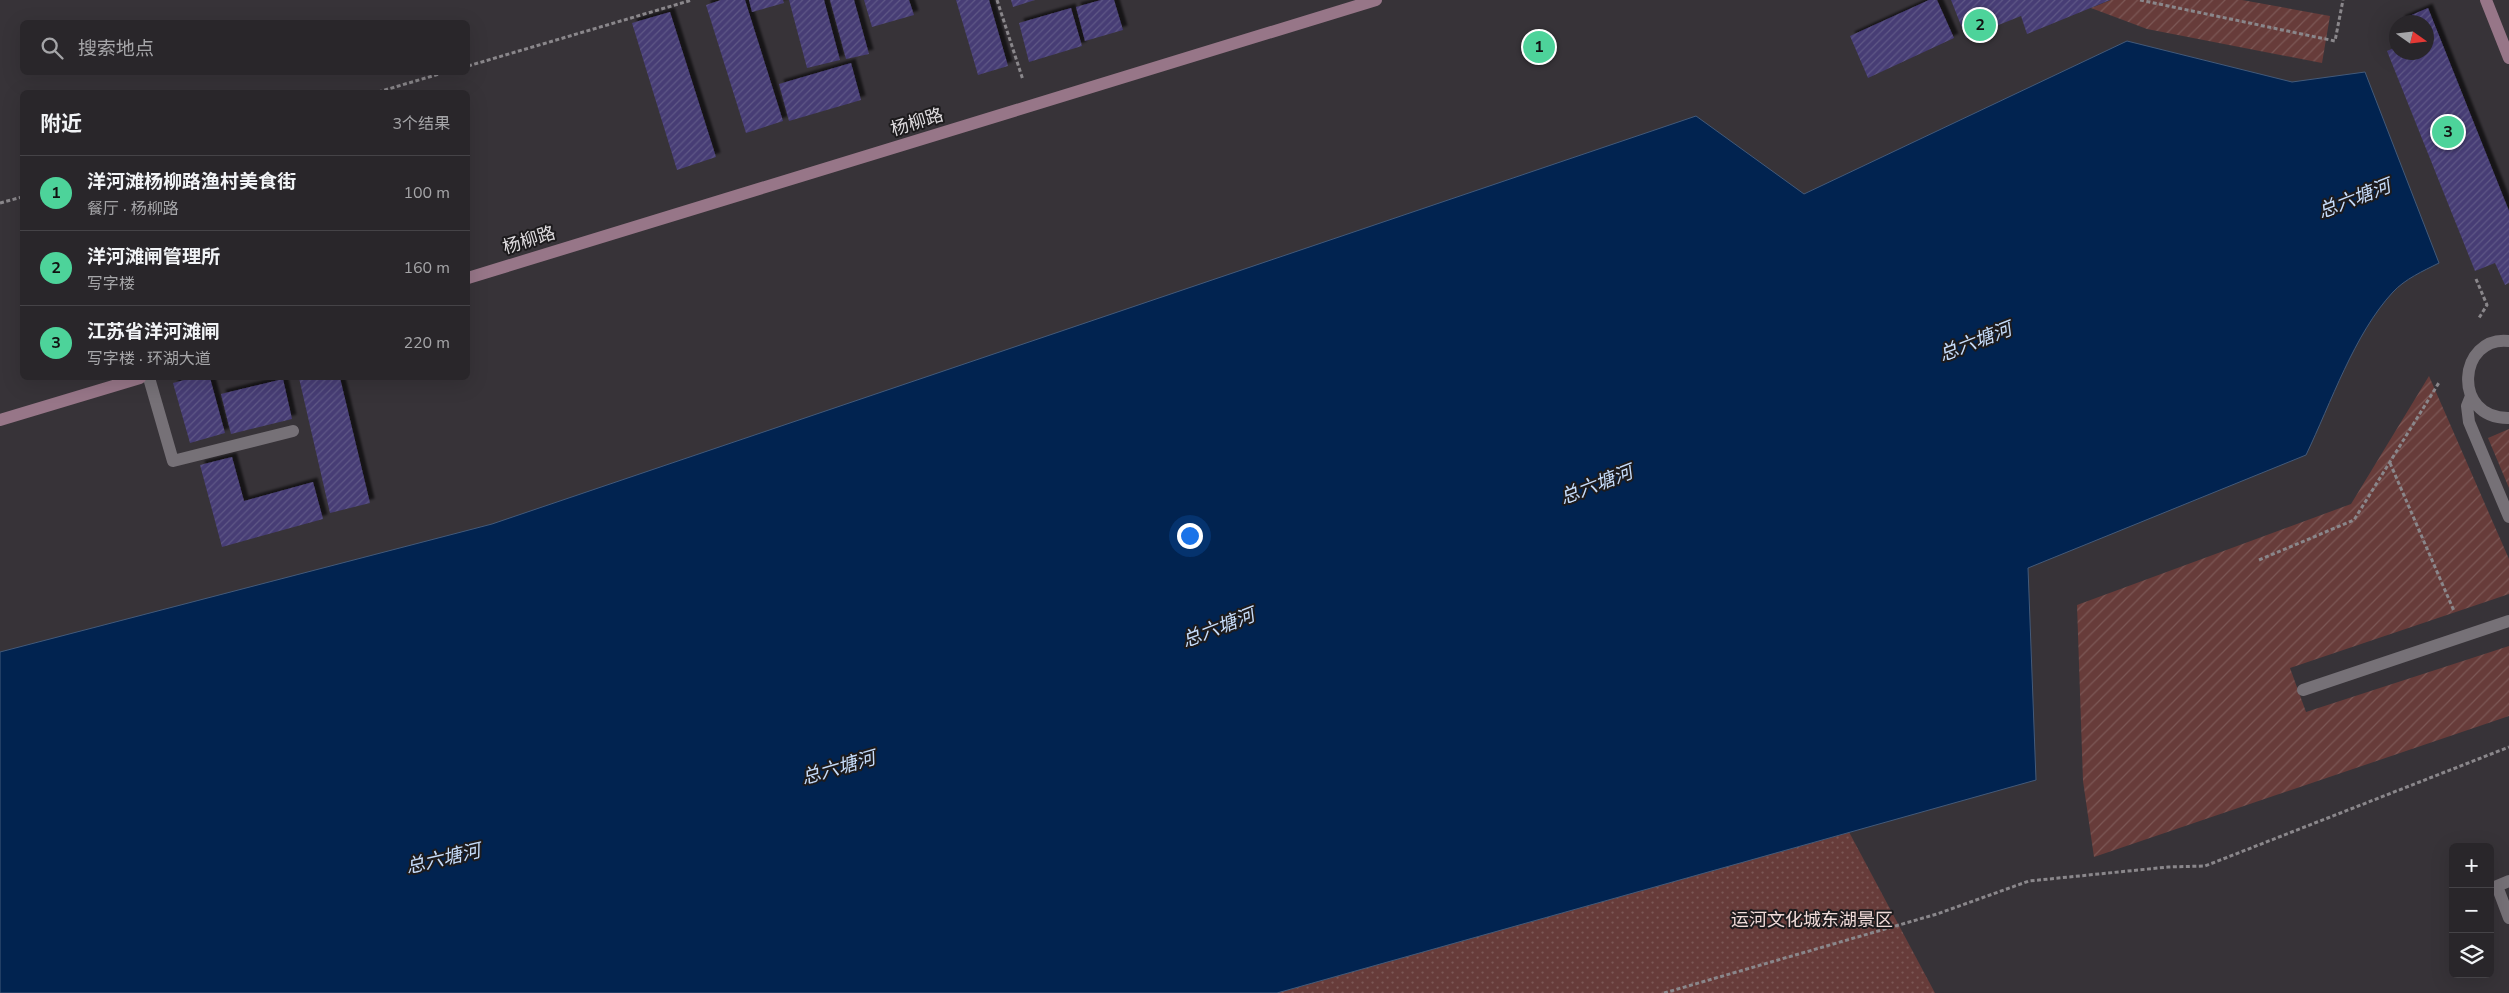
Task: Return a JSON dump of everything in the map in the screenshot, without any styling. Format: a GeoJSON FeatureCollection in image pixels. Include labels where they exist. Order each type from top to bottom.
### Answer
{"type":"FeatureCollection","features":[{"type":"Feature","properties":{"kind":"street","name":"杨柳路"},"geometry":{"type":"LineString","coordinates":[[470,277],[1376,0]]}},
{"type":"Feature","properties":{"kind":"street"},"geometry":{"type":"LineString","coordinates":[[2486,0],[2509,58]]}},
{"type":"Feature","properties":{"kind":"street"},"geometry":{"type":"LineString","coordinates":[[0,420],[133,380]]}},
{"type":"Feature","properties":{"kind":"lane"},"geometry":{"type":"LineString","coordinates":[[2509,340],[2491,343],[2480,349],[2472,359],[2467,384],[2471,396],[2478,406],[2488,414],[2500,418],[2509,418]]}},
{"type":"Feature","properties":{"kind":"lane"},"geometry":{"type":"LineString","coordinates":[[150,380],[174,461],[293,431]]}},
{"type":"Feature","properties":{"kind":"lane"},"geometry":{"type":"LineString","coordinates":[[2471,396],[2467,406],[2469,422],[2509,517]]}},
{"type":"Feature","properties":{"kind":"lane"},"geometry":{"type":"LineString","coordinates":[[2303,690],[2509,621]]}},
{"type":"Feature","properties":{"kind":"lane"},"geometry":{"type":"LineString","coordinates":[[2509,881],[2497,886],[2509,918]]}},
{"type":"Feature","properties":{"kind":"path"},"geometry":{"type":"LineString","coordinates":[[470,65],[692,0]]}},
{"type":"Feature","properties":{"kind":"path"},"geometry":{"type":"LineString","coordinates":[[997,0],[1031,106]]}},
{"type":"Feature","properties":{"kind":"path"},"geometry":{"type":"LineString","coordinates":[[2140,0],[2335,41],[2343,0]]}},
{"type":"Feature","properties":{"kind":"path"},"geometry":{"type":"LineString","coordinates":[[385,90],[436,75]]}},
{"type":"Feature","properties":{"kind":"path"},"geometry":{"type":"LineString","coordinates":[[0,203],[20,198]]}},
{"type":"Feature","properties":{"kind":"path"},"geometry":{"type":"LineString","coordinates":[[2476,279],[2487,305],[2477,322]]}},
{"type":"Feature","properties":{"kind":"path"},"geometry":{"type":"LineString","coordinates":[[2259,560],[2354,520],[2441,380]]}},
{"type":"Feature","properties":{"kind":"path"},"geometry":{"type":"LineString","coordinates":[[2390,462],[2464,636]]}},
{"type":"Feature","properties":{"kind":"path"},"geometry":{"type":"LineString","coordinates":[[1664,993],[1937,914],[2029,881],[2168,867],[2205,866],[2509,747]]}},
{"type":"Feature","properties":{"kind":"green space"},"geometry":{"type":"Polygon","coordinates":[[[2111,0],[2242,0],[2330,16],[2322,63],[2147,29],[2091,8],[2111,0]]]}},
{"type":"Feature","properties":{"kind":"green space"},"geometry":{"type":"Polygon","coordinates":[[[2429,376],[2509,559],[2509,594],[2290,668],[2306,712],[2509,646],[2509,716],[2094,857],[2083,781],[2077,605],[2351,504],[2429,376]]]}},
{"type":"Feature","properties":{"kind":"green space"},"geometry":{"type":"Polygon","coordinates":[[[2509,429],[2509,488],[2488,438],[2509,429]]]}},
{"type":"Feature","properties":{"kind":"green space","name":"运河文化城东湖景区"},"geometry":{"type":"Polygon","coordinates":[[[1849,832],[1935,993],[1277,993],[1849,832]]]}},
{"type":"Feature","properties":{"kind":"water","name":"总六塘河"},"geometry":{"type":"Polygon","coordinates":[[[2127,41],[2292,82],[2365,72],[2439,263],[2403,283],[2379,309],[2366,328],[2344,370],[2306,455],[2028,568],[2036,780],[1277,993],[0,993],[0,652],[492,524],[1696,116],[1804,194],[2127,41]]]}},
{"type":"Feature","properties":{"kind":"building"},"geometry":{"type":"Polygon","coordinates":[[[721,0],[745,0],[783,121],[746,133],[706,5],[721,0]]]}},
{"type":"Feature","properties":{"kind":"building"},"geometry":{"type":"Polygon","coordinates":[[[749,0],[783,0],[784,3],[752,12],[749,0]]]}},
{"type":"Feature","properties":{"kind":"building"},"geometry":{"type":"Polygon","coordinates":[[[789,0],[824,0],[840,60],[807,68],[789,0]]]}},
{"type":"Feature","properties":{"kind":"building"},"geometry":{"type":"Polygon","coordinates":[[[830,0],[854,0],[869,54],[846,59],[830,0]]]}},
{"type":"Feature","properties":{"kind":"building"},"geometry":{"type":"Polygon","coordinates":[[[864,0],[909,0],[914,15],[872,27],[864,0]]]}},
{"type":"Feature","properties":{"kind":"building"},"geometry":{"type":"Polygon","coordinates":[[[956,0],[989,0],[1008,66],[978,75],[956,0]]]}},
{"type":"Feature","properties":{"kind":"building"},"geometry":{"type":"Polygon","coordinates":[[[1011,0],[1035,0],[1013,7],[1011,0]]]}},
{"type":"Feature","properties":{"kind":"building"},"geometry":{"type":"Polygon","coordinates":[[[1101,0],[1114,0],[1123,30],[1085,41],[1076,7],[1101,0]]]}},
{"type":"Feature","properties":{"kind":"building"},"geometry":{"type":"Polygon","coordinates":[[[1929,0],[1937,0],[1954,38],[1868,78],[1850,36],[1929,0]]]}},
{"type":"Feature","properties":{"kind":"building"},"geometry":{"type":"Polygon","coordinates":[[[1951,0],[2110,0],[2027,34],[2021,16],[1966,38],[1951,0]]]}},
{"type":"Feature","properties":{"kind":"building"},"geometry":{"type":"Polygon","coordinates":[[[1071,8],[1082,46],[1029,62],[1019,23],[1071,8]]]}},
{"type":"Feature","properties":{"kind":"building"},"geometry":{"type":"Polygon","coordinates":[[[2428,8],[2431,15],[2412,15],[2428,8]]]}},
{"type":"Feature","properties":{"kind":"building"},"geometry":{"type":"Polygon","coordinates":[[[670,12],[716,157],[677,170],[632,23],[670,12]]]}},
{"type":"Feature","properties":{"kind":"building"},"geometry":{"type":"Polygon","coordinates":[[[2434,23],[2509,211],[2509,283],[2505,285],[2495,263],[2475,271],[2391,60],[2434,60],[2434,23]]]}},
{"type":"Feature","properties":{"kind":"building"},"geometry":{"type":"Polygon","coordinates":[[[851,63],[861,100],[789,121],[779,84],[851,63]]]}},
{"type":"Feature","properties":{"kind":"building"},"geometry":{"type":"Polygon","coordinates":[[[184,380],[211,380],[225,433],[190,443],[173,383],[184,380]]]}},
{"type":"Feature","properties":{"kind":"building"},"geometry":{"type":"Polygon","coordinates":[[[283,380],[292,419],[231,434],[221,394],[283,380]]]}},
{"type":"Feature","properties":{"kind":"building"},"geometry":{"type":"Polygon","coordinates":[[[299,380],[340,380],[370,503],[330,513],[299,380]]]}},
{"type":"Feature","properties":{"kind":"building"},"geometry":{"type":"Polygon","coordinates":[[[232,457],[244,501],[313,482],[323,519],[222,547],[200,465],[232,457]]]}},
{"type":"Feature","properties":{"kind":"place","name":"洋河滩闸管理所"},"geometry":{"type":"Point","coordinates":[1980,25]}},
{"type":"Feature","properties":{"kind":"place","name":"洋河滩杨柳路渔村美食街"},"geometry":{"type":"Point","coordinates":[1539,47]}},
{"type":"Feature","properties":{"kind":"place","name":"江苏省洋河滩闸"},"geometry":{"type":"Point","coordinates":[2448,132]}}]}
